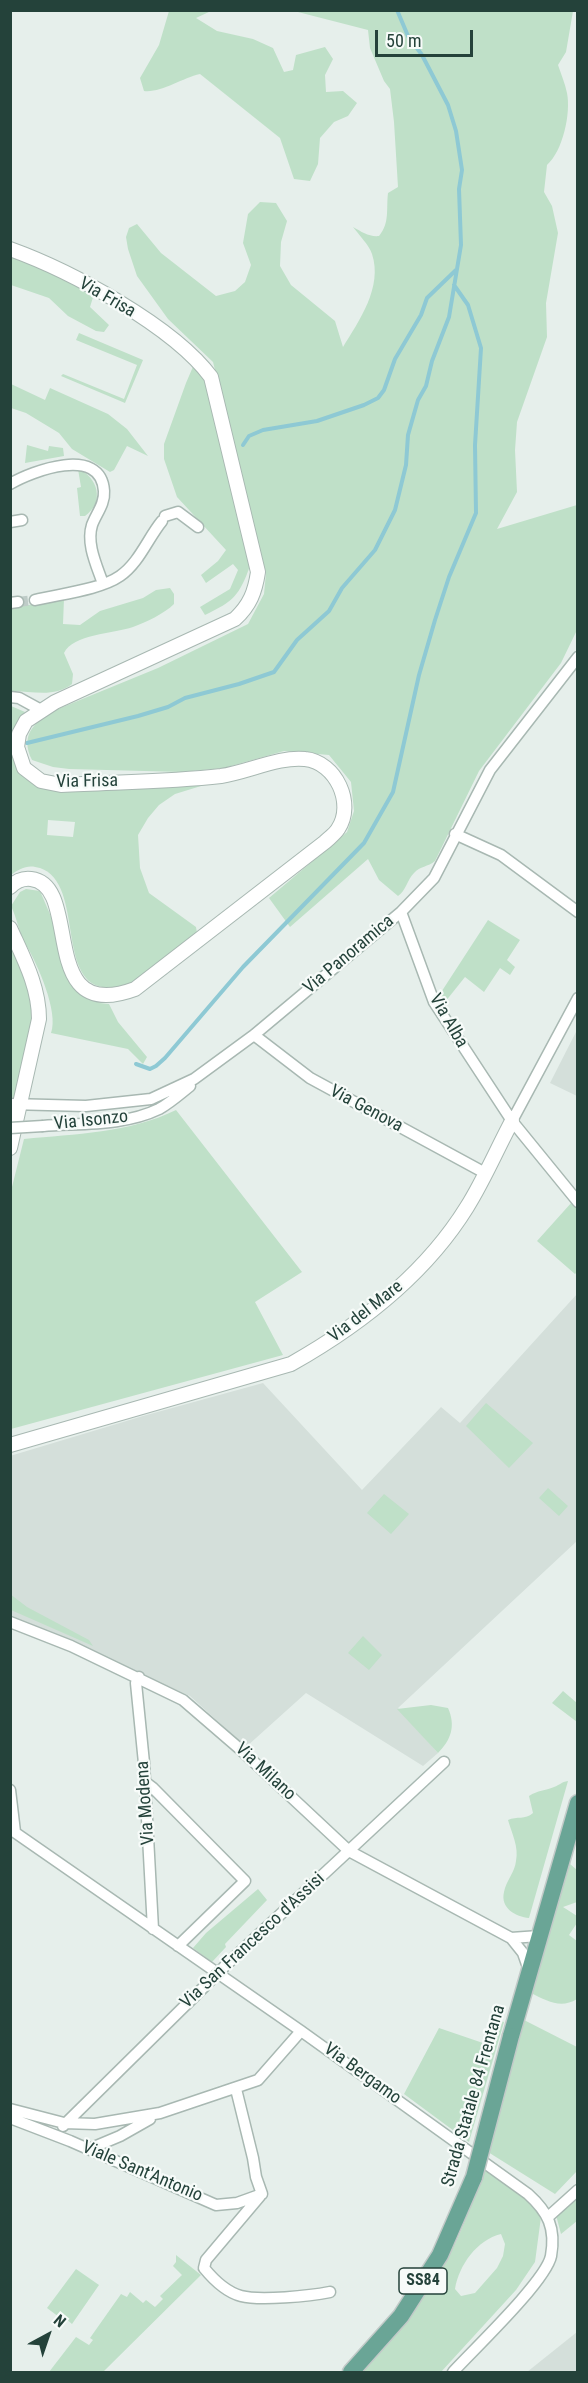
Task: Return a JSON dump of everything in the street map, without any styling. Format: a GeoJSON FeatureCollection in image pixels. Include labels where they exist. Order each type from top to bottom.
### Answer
{"type":"FeatureCollection","features":[{"type":"Feature","properties":{"kind":"main road","name":"Strada Statale 84 Frentana"},"geometry":{"type":"LineString","coordinates":[[351,2373],[401,2316],[440,2255],[474,2177],[539,1936],[578,1803]]}},
{"type":"Feature","properties":{"kind":"street","name":"Via Frisa"},"geometry":{"type":"LineString","coordinates":[[10,249],[68,275],[120,303],[163,332],[201,363],[212,377],[258,572],[253,596],[246,609],[235,619],[41,710],[26,721],[22,727],[17,747],[24,768],[41,781],[61,785],[223,775],[252,770],[294,758],[309,759],[324,766],[333,775],[345,800],[344,814],[338,829],[325,842],[135,989],[119,995],[98,994],[84,987],[73,975],[67,960],[58,912],[51,892],[34,879],[21,879],[10,887]]}},
{"type":"Feature","properties":{"kind":"street"},"geometry":{"type":"LineString","coordinates":[[10,484],[24,476],[56,466],[74,464],[88,467],[97,475],[104,489],[104,501],[92,526],[91,546],[103,584]]}},
{"type":"Feature","properties":{"kind":"street"},"geometry":{"type":"LineString","coordinates":[[35,600],[103,584],[121,576],[145,547],[164,518],[178,512],[198,528]]}},
{"type":"Feature","properties":{"kind":"street"},"geometry":{"type":"LineString","coordinates":[[10,522],[22,520]]}},
{"type":"Feature","properties":{"kind":"street","name":"Via Panoramica"},"geometry":{"type":"LineString","coordinates":[[15,1104],[86,1106],[151,1099],[195,1079],[254,1035],[401,912],[434,878],[490,770],[578,657]]}},
{"type":"Feature","properties":{"kind":"street"},"geometry":{"type":"LineString","coordinates":[[10,697],[26,700],[41,710]]}},
{"type":"Feature","properties":{"kind":"street"},"geometry":{"type":"LineString","coordinates":[[455,834],[501,855],[578,912]]}},
{"type":"Feature","properties":{"kind":"street","name":"Via Alba"},"geometry":{"type":"LineString","coordinates":[[401,912],[434,1002],[512,1121],[578,1202]]}},
{"type":"Feature","properties":{"kind":"street"},"geometry":{"type":"LineString","coordinates":[[10,928],[39,1002],[36,1037],[15,1104],[10,1148]]}},
{"type":"Feature","properties":{"kind":"street","name":"Via del Mare"},"geometry":{"type":"LineString","coordinates":[[10,1444],[291,1364],[359,1321],[432,1257],[468,1206],[578,998]]}},
{"type":"Feature","properties":{"kind":"street","name":"Via Genova"},"geometry":{"type":"LineString","coordinates":[[254,1035],[310,1078],[485,1173]]}},
{"type":"Feature","properties":{"kind":"street","name":"Via Isonzo"},"geometry":{"type":"LineString","coordinates":[[10,1128],[121,1121],[144,1115],[161,1108],[193,1084],[195,1079]]}},
{"type":"Feature","properties":{"kind":"street","name":"Via Milano"},"geometry":{"type":"LineString","coordinates":[[10,1622],[71,1646],[183,1700],[241,1750],[349,1851],[511,1938]]}},
{"type":"Feature","properties":{"kind":"street","name":"Via Modena"},"geometry":{"type":"LineString","coordinates":[[139,1677],[136,1683],[145,1782],[153,1929]]}},
{"type":"Feature","properties":{"kind":"street","name":"Via San Francesco d'Assisi"},"geometry":{"type":"LineString","coordinates":[[64,2123],[225,1966],[444,1761]]}},
{"type":"Feature","properties":{"kind":"street"},"geometry":{"type":"LineString","coordinates":[[145,1782],[245,1881],[177,1946]]}},
{"type":"Feature","properties":{"kind":"street"},"geometry":{"type":"LineString","coordinates":[[10,1790],[13,1830]]}},
{"type":"Feature","properties":{"kind":"street","name":"Via Bergamo"},"geometry":{"type":"LineString","coordinates":[[13,1830],[301,2031],[528,2194],[544,2208],[548,2217]]}},
{"type":"Feature","properties":{"kind":"street"},"geometry":{"type":"LineString","coordinates":[[511,1938],[539,1936]]}},
{"type":"Feature","properties":{"kind":"street"},"geometry":{"type":"LineString","coordinates":[[511,1938],[522,1953],[529,1972]]}},
{"type":"Feature","properties":{"kind":"street"},"geometry":{"type":"LineString","coordinates":[[64,2123],[96,2124],[160,2113],[236,2089],[258,2080],[301,2031]]}},
{"type":"Feature","properties":{"kind":"street"},"geometry":{"type":"LineString","coordinates":[[236,2089],[262,2193],[206,2260],[204,2268],[213,2278],[242,2296],[306,2296],[330,2292]]}},
{"type":"Feature","properties":{"kind":"street","name":"Viale Sant'Antonio"},"geometry":{"type":"LineString","coordinates":[[10,2109],[64,2123],[56,2136]]}},
{"type":"Feature","properties":{"kind":"street"},"geometry":{"type":"LineString","coordinates":[[89,2149],[120,2136],[160,2113]]}},
{"type":"Feature","properties":{"kind":"street","name":"Viale Sant'Antonio"},"geometry":{"type":"LineString","coordinates":[[10,2118],[89,2149],[216,2205],[237,2203],[262,2193]]}},
{"type":"Feature","properties":{"kind":"street"},"geometry":{"type":"LineString","coordinates":[[453,2373],[545,2270],[551,2257],[552,2238],[548,2217],[578,2190]]}},
{"type":"Feature","properties":{"kind":"shaded area"},"geometry":{"type":"Polygon","coordinates":[[[577,1030],[577,1096],[550,1083],[577,1030]]]}},
{"type":"Feature","properties":{"kind":"shaded area"},"geometry":{"type":"Polygon","coordinates":[[[577,1294],[577,1541],[398,1708],[438,1753],[423,1766],[306,1693],[246,1747],[190,1696],[11,1617],[10,1456],[263,1383],[362,1490],[441,1407],[460,1423],[577,1294]]]}},
{"type":"Feature","properties":{"kind":"shaded area"},"geometry":{"type":"Polygon","coordinates":[[[577,2332],[577,2372],[527,2372],[577,2332]]]}},
{"type":"Feature","properties":{"kind":"green space"},"geometry":{"type":"Polygon","coordinates":[[[169,11],[211,11],[196,18],[217,31],[253,39],[273,48],[284,72],[293,70],[296,55],[325,47],[333,59],[325,75],[326,92],[343,91],[357,103],[348,116],[334,122],[320,138],[318,164],[310,181],[294,179],[280,138],[200,74],[164,88],[144,91],[140,78],[159,45],[169,11]]]}},
{"type":"Feature","properties":{"kind":"green space"},"geometry":{"type":"Polygon","coordinates":[[[294,11],[573,11],[566,52],[558,65],[567,93],[567,121],[557,151],[547,165],[544,192],[552,206],[558,233],[546,303],[547,337],[517,422],[515,450],[517,492],[497,529],[577,505],[577,630],[561,663],[479,771],[435,861],[416,871],[398,896],[379,880],[368,859],[290,927],[269,898],[347,832],[354,811],[351,782],[329,755],[284,751],[224,768],[182,772],[69,769],[53,767],[32,760],[27,744],[34,725],[53,711],[158,668],[248,624],[264,594],[266,573],[213,362],[168,319],[137,276],[126,237],[129,228],[137,224],[161,253],[216,296],[235,291],[245,282],[251,265],[243,243],[248,214],[260,202],[276,203],[287,221],[281,242],[280,266],[291,285],[335,321],[343,347],[368,303],[374,279],[375,266],[372,254],[353,227],[369,235],[379,236],[386,221],[388,193],[398,187],[390,89],[384,81],[370,48],[368,30],[294,11]]]}},
{"type":"Feature","properties":{"kind":"green space"},"geometry":{"type":"Polygon","coordinates":[[[11,257],[56,275],[94,294],[90,307],[109,325],[104,332],[96,331],[68,316],[49,298],[11,285],[11,257]]]}},
{"type":"Feature","properties":{"kind":"green space"},"geometry":{"type":"Polygon","coordinates":[[[79,333],[143,360],[125,403],[61,376],[63,374],[124,399],[137,365],[76,340],[79,333]]]}},
{"type":"Feature","properties":{"kind":"green space"},"geometry":{"type":"Polygon","coordinates":[[[195,362],[209,386],[250,566],[239,591],[223,606],[205,615],[200,607],[230,589],[238,570],[233,564],[206,583],[201,575],[218,561],[226,550],[177,497],[164,459],[164,444],[195,362]]]}},
{"type":"Feature","properties":{"kind":"green space"},"geometry":{"type":"Polygon","coordinates":[[[11,384],[45,400],[50,388],[108,414],[127,429],[148,456],[127,446],[114,470],[110,472],[72,449],[59,433],[26,413],[11,408],[11,384]]]}},
{"type":"Feature","properties":{"kind":"green space"},"geometry":{"type":"Polygon","coordinates":[[[27,445],[48,451],[49,446],[63,448],[64,456],[25,463],[27,445]]]}},
{"type":"Feature","properties":{"kind":"green space"},"geometry":{"type":"Polygon","coordinates":[[[78,469],[90,478],[96,490],[95,504],[85,516],[80,516],[77,488],[81,487],[78,469]]]}},
{"type":"Feature","properties":{"kind":"green space"},"geometry":{"type":"Polygon","coordinates":[[[170,588],[174,594],[174,604],[160,614],[133,627],[85,638],[69,647],[64,653],[73,674],[72,684],[58,691],[43,693],[11,691],[11,608],[64,599],[63,624],[80,625],[100,611],[143,598],[156,590],[170,588]]]}},
{"type":"Feature","properties":{"kind":"green space"},"geometry":{"type":"Polygon","coordinates":[[[11,706],[25,712],[14,733],[13,753],[16,763],[29,781],[39,788],[197,780],[201,786],[175,794],[159,805],[138,835],[140,868],[149,893],[196,927],[197,933],[131,983],[105,987],[88,980],[78,964],[64,897],[55,879],[40,868],[32,866],[11,875],[11,706]],[[48,820],[47,835],[73,837],[75,822],[48,820]]]}},
{"type":"Feature","properties":{"kind":"green space"},"geometry":{"type":"Polygon","coordinates":[[[26,889],[40,891],[84,993],[100,1003],[109,1004],[118,1022],[147,1057],[143,1064],[128,1049],[51,1033],[52,1013],[46,988],[11,906],[20,892],[26,889]]]}},
{"type":"Feature","properties":{"kind":"green space"},"geometry":{"type":"Polygon","coordinates":[[[488,920],[520,940],[507,960],[515,967],[510,975],[500,968],[484,992],[465,977],[445,1002],[438,997],[488,920]]]}},
{"type":"Feature","properties":{"kind":"green space"},"geometry":{"type":"Polygon","coordinates":[[[10,945],[23,972],[32,1002],[29,1043],[14,1098],[10,1097],[10,945]]]}},
{"type":"Feature","properties":{"kind":"green space"},"geometry":{"type":"Polygon","coordinates":[[[176,1110],[302,1272],[255,1302],[283,1355],[11,1429],[10,1195],[24,1139],[121,1128],[140,1124],[176,1110]]]}},
{"type":"Feature","properties":{"kind":"green space"},"geometry":{"type":"Polygon","coordinates":[[[572,1202],[578,1209],[578,1271],[575,1274],[537,1241],[572,1202]]]}},
{"type":"Feature","properties":{"kind":"green space"},"geometry":{"type":"Polygon","coordinates":[[[486,1403],[533,1443],[509,1468],[466,1426],[486,1403]]]}},
{"type":"Feature","properties":{"kind":"green space"},"geometry":{"type":"Polygon","coordinates":[[[548,1488],[568,1506],[559,1516],[539,1498],[548,1488]]]}},
{"type":"Feature","properties":{"kind":"green space"},"geometry":{"type":"Polygon","coordinates":[[[384,1494],[409,1514],[391,1534],[367,1513],[384,1494]]]}},
{"type":"Feature","properties":{"kind":"green space"},"geometry":{"type":"Polygon","coordinates":[[[10,1594],[27,1607],[89,1640],[93,1646],[11,1610],[10,1594]]]}},
{"type":"Feature","properties":{"kind":"green space"},"geometry":{"type":"Polygon","coordinates":[[[363,1636],[382,1655],[369,1670],[348,1653],[363,1636]]]}},
{"type":"Feature","properties":{"kind":"green space"},"geometry":{"type":"Polygon","coordinates":[[[563,1691],[577,1703],[577,1722],[552,1703],[563,1691]]]}},
{"type":"Feature","properties":{"kind":"green space"},"geometry":{"type":"Polygon","coordinates":[[[431,1705],[448,1708],[452,1721],[449,1738],[438,1753],[397,1709],[431,1705]]]}},
{"type":"Feature","properties":{"kind":"green space"},"geometry":{"type":"Polygon","coordinates":[[[568,1781],[529,1918],[519,1916],[510,1911],[503,1898],[517,1856],[508,1820],[533,1813],[529,1796],[568,1781]]]}},
{"type":"Feature","properties":{"kind":"green space"},"geometry":{"type":"Polygon","coordinates":[[[570,1864],[577,1870],[577,1902],[563,1907],[577,1916],[577,1923],[569,1935],[577,1941],[577,1999],[560,2004],[531,1993],[570,1864]]]}},
{"type":"Feature","properties":{"kind":"green space"},"geometry":{"type":"Polygon","coordinates":[[[258,1889],[267,1900],[225,1944],[226,1947],[212,1962],[193,1948],[206,1933],[258,1889]]]}},
{"type":"Feature","properties":{"kind":"green space"},"geometry":{"type":"Polygon","coordinates":[[[491,2018],[504,2022],[469,2142],[404,2094],[439,2028],[483,2043],[491,2018]]]}},
{"type":"Feature","properties":{"kind":"green space"},"geometry":{"type":"Polygon","coordinates":[[[524,2020],[577,2047],[577,2171],[555,2194],[488,2152],[524,2020]]]}},
{"type":"Feature","properties":{"kind":"green space"},"geometry":{"type":"Polygon","coordinates":[[[485,2165],[534,2205],[541,2217],[535,2262],[516,2290],[441,2372],[356,2372],[414,2307],[441,2271],[463,2227],[485,2165]],[[501,2234],[484,2242],[470,2255],[460,2271],[455,2289],[461,2296],[475,2293],[497,2268],[503,2256],[505,2244],[501,2234]]]}},
{"type":"Feature","properties":{"kind":"green space"},"geometry":{"type":"Polygon","coordinates":[[[577,2195],[577,2221],[561,2234],[556,2215],[577,2195]]]}},
{"type":"Feature","properties":{"kind":"green space"},"geometry":{"type":"Polygon","coordinates":[[[176,2255],[201,2275],[103,2372],[49,2372],[76,2337],[89,2345],[93,2340],[90,2338],[121,2294],[127,2297],[130,2292],[143,2303],[146,2300],[155,2307],[163,2299],[160,2296],[182,2275],[173,2266],[176,2262],[176,2255]]]}},
{"type":"Feature","properties":{"kind":"green space"},"geometry":{"type":"Polygon","coordinates":[[[76,2269],[99,2285],[72,2324],[47,2308],[76,2269]]]}},
{"type":"Feature","properties":{"kind":"waterway"},"geometry":{"type":"LineString","coordinates":[[27,743],[138,716],[168,707],[185,698],[274,672],[297,640],[329,611],[342,588],[375,550],[395,510],[406,465],[408,435],[418,400],[426,386],[432,361],[449,317],[461,245],[459,189],[462,170],[456,131],[448,105],[422,55],[408,36],[397,10]]}},
{"type":"Feature","properties":{"kind":"waterway"},"geometry":{"type":"LineString","coordinates":[[243,445],[249,436],[263,430],[317,421],[378,398],[384,390],[395,359],[421,315],[427,298],[456,270]]}},
{"type":"Feature","properties":{"kind":"waterway"},"geometry":{"type":"LineString","coordinates":[[136,1064],[150,1069],[165,1058],[243,967],[364,843],[393,792],[419,675],[435,620],[449,577],[476,513],[475,445],[481,348],[468,305],[454,285]]}},
{"type":"Feature","properties":{"kind":"tunnel"},"geometry":{"type":"LineString","coordinates":[[18,602],[35,600]]}}]}
